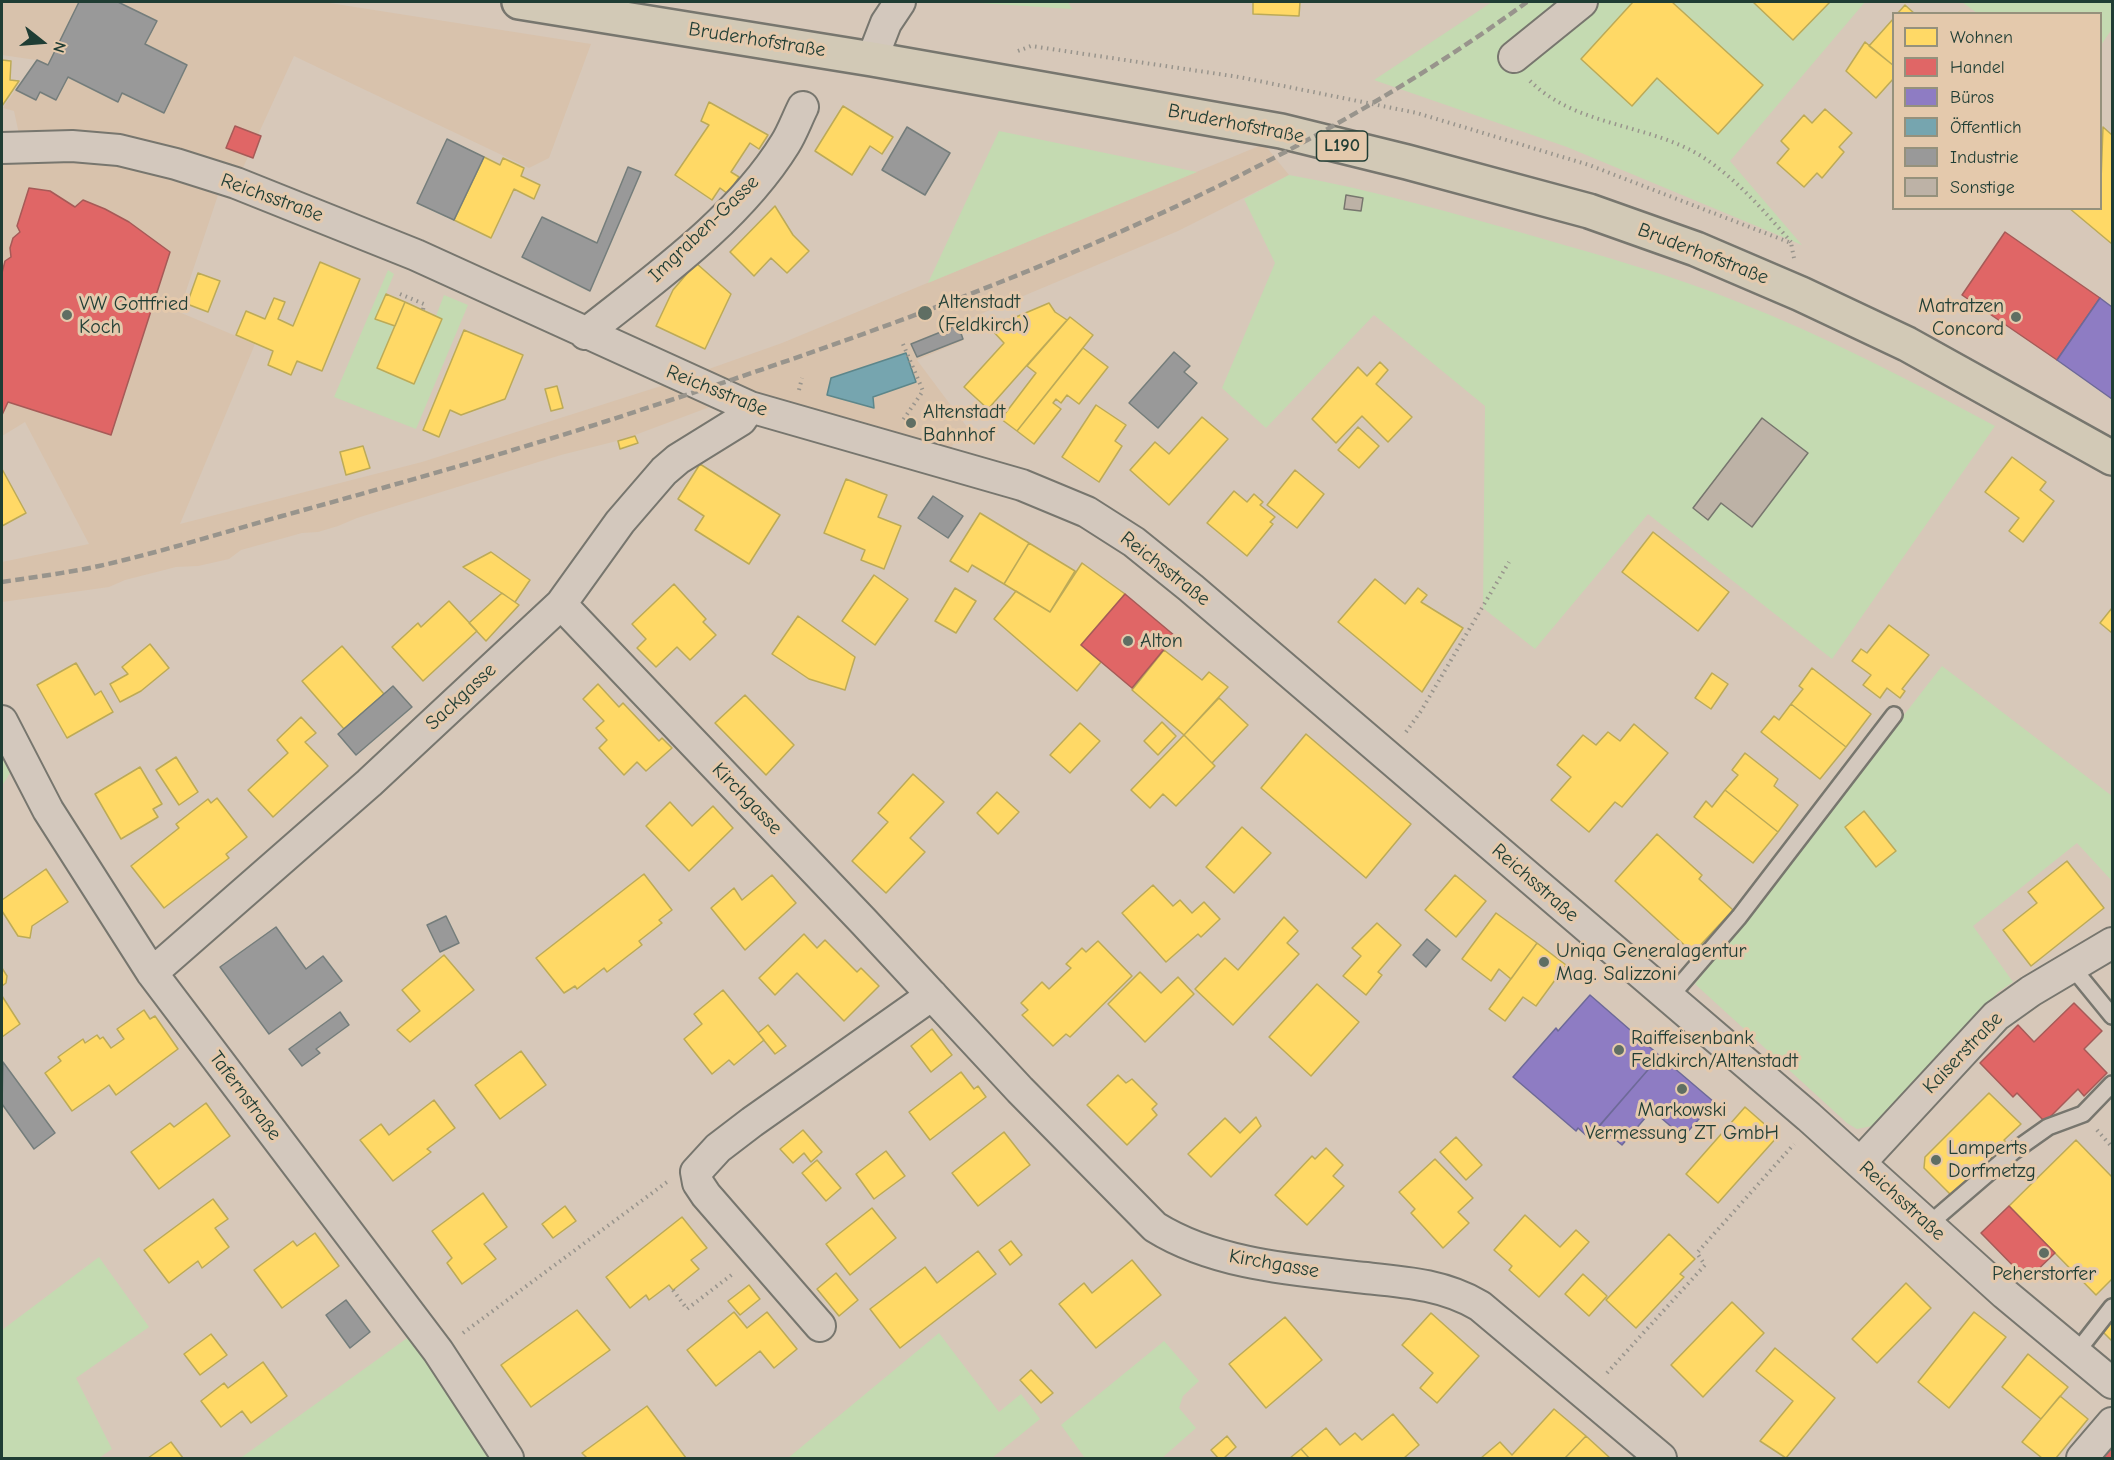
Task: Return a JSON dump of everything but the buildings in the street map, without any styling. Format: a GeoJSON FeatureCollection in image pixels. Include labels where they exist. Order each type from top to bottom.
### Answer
{"type":"FeatureCollection","features":[{"type":"Feature","properties":{"kind":"main road","name":"Bruderhofstraße"},"geometry":{"type":"LineString","coordinates":[[519,2],[872,58],[1281,131],[1589,211],[1696,249],[1801,294],[1907,344],[2112,458]]}},
{"type":"Feature","properties":{"kind":"street"},"geometry":{"type":"LineString","coordinates":[[872,58],[886,23],[900,2]]}},
{"type":"Feature","properties":{"kind":"street"},"geometry":{"type":"LineString","coordinates":[[1514,57],[1582,2]]}},
{"type":"Feature","properties":{"kind":"street","name":"Imgraben-Gasse"},"geometry":{"type":"LineString","coordinates":[[585,334],[682,257],[745,195],[785,144],[803,107]]}},
{"type":"Feature","properties":{"kind":"street","name":"Reichsstraße"},"geometry":{"type":"LineString","coordinates":[[2,148],[72,146],[119,150],[176,164],[236,183],[416,255],[585,334],[750,407],[1022,485],[1087,512],[1134,542],[1175,575],[1826,1131],[1928,1225],[2112,1383]]}},
{"type":"Feature","properties":{"kind":"street","name":"Sackgasse"},"geometry":{"type":"LineString","coordinates":[[152,973],[362,789],[561,604],[620,522],[658,477],[678,459],[741,420],[750,407]]}},
{"type":"Feature","properties":{"kind":"street","name":"Kirchgasse"},"geometry":{"type":"LineString","coordinates":[[561,604],[1113,1187],[1161,1231],[1198,1248],[1233,1258],[1318,1272],[1427,1285],[1463,1296],[1480,1306],[1661,1458]]}},
{"type":"Feature","properties":{"kind":"street","name":"Tafernstraße"},"geometry":{"type":"LineString","coordinates":[[2,722],[48,810],[152,973],[438,1351],[508,1458]]}},
{"type":"Feature","properties":{"kind":"street","name":"Kaiserstraße"},"geometry":{"type":"LineString","coordinates":[[1860,1163],[1996,1016],[2031,991],[2112,943]]}},
{"type":"Feature","properties":{"kind":"street"},"geometry":{"type":"LineString","coordinates":[[820,1326],[706,1195],[698,1183],[696,1172],[703,1162],[752,1122],[932,996]]}},
{"type":"Feature","properties":{"kind":"street"},"geometry":{"type":"LineString","coordinates":[[2082,1458],[2112,1424]]}},
{"type":"Feature","properties":{"kind":"lane"},"geometry":{"type":"LineString","coordinates":[[1669,998],[1739,917],[1894,715]]}},
{"type":"Feature","properties":{"kind":"lane"},"geometry":{"type":"LineString","coordinates":[[2072,967],[2112,1016]]}},
{"type":"Feature","properties":{"kind":"lane"},"geometry":{"type":"LineString","coordinates":[[1928,1225],[2031,1139],[2048,1127],[2083,1114],[2112,1084]]}},
{"type":"Feature","properties":{"kind":"lane"},"geometry":{"type":"LineString","coordinates":[[2076,1353],[2112,1307]]}},
{"type":"Feature","properties":{"kind":"path"},"geometry":{"type":"LineString","coordinates":[[1514,57],[1529,81],[1561,106],[1700,156],[1729,177],[1791,243]]}},
{"type":"Feature","properties":{"kind":"path"},"geometry":{"type":"LineString","coordinates":[[400,294],[424,304],[423,310]]}},
{"type":"Feature","properties":{"kind":"path"},"geometry":{"type":"LineString","coordinates":[[898,428],[923,391],[903,344]]}},
{"type":"Feature","properties":{"kind":"path"},"geometry":{"type":"LineString","coordinates":[[1388,757],[1421,711],[1509,562]]}},
{"type":"Feature","properties":{"kind":"path"},"geometry":{"type":"LineString","coordinates":[[1587,1396],[1706,1265],[1697,1253],[1801,1137],[1813,1146],[1826,1131]]}},
{"type":"Feature","properties":{"kind":"path"},"geometry":{"type":"LineString","coordinates":[[438,1351],[663,1185],[679,1176],[696,1172]]}},
{"type":"Feature","properties":{"kind":"path"},"geometry":{"type":"LineString","coordinates":[[674,1290],[687,1309],[759,1254]]}},
{"type":"Feature","properties":{"kind":"shaded area"},"geometry":{"type":"Polygon","coordinates":[[[2,2],[323,2],[591,44],[549,158],[529,168],[294,56],[236,183],[223,180],[179,312],[255,344],[180,524],[422,462],[661,386],[782,343],[1264,144],[1289,175],[1178,231],[959,323],[964,340],[917,360],[967,427],[941,460],[731,399],[635,435],[638,443],[620,449],[617,441],[561,455],[318,532],[302,533],[241,550],[229,559],[198,566],[176,567],[125,580],[109,587],[2,602],[2,562],[89,544],[25,422],[2,436],[2,158],[24,157],[14,111],[3,108],[36,60],[2,55],[2,2]]]}},
{"type":"Feature","properties":{"kind":"green space"},"geometry":{"type":"Polygon","coordinates":[[[963,2],[1068,2],[1072,9],[963,2]]]}},
{"type":"Feature","properties":{"kind":"green space"},"geometry":{"type":"Polygon","coordinates":[[[1492,2],[1865,2],[1730,161],[1802,245],[1567,147],[1374,80],[1492,2]]]}},
{"type":"Feature","properties":{"kind":"green space"},"geometry":{"type":"Polygon","coordinates":[[[1962,2],[2112,2],[2112,29],[2102,44],[2102,12],[1976,12],[1962,2]]]}},
{"type":"Feature","properties":{"kind":"green space"},"geometry":{"type":"Polygon","coordinates":[[[999,131],[1197,172],[928,283],[999,131]]]}},
{"type":"Feature","properties":{"kind":"green space"},"geometry":{"type":"Polygon","coordinates":[[[1289,175],[1447,211],[1689,284],[1771,316],[1836,345],[1995,426],[1832,659],[1648,514],[1535,649],[1483,608],[1485,406],[1374,315],[1266,428],[1222,388],[1275,263],[1244,199],[1289,175]]]}},
{"type":"Feature","properties":{"kind":"green space"},"geometry":{"type":"Polygon","coordinates":[[[388,270],[394,274],[376,318],[395,326],[377,368],[414,383],[442,319],[436,316],[444,295],[468,305],[416,429],[334,397],[388,270]]]}},
{"type":"Feature","properties":{"kind":"green space"},"geometry":{"type":"Polygon","coordinates":[[[1942,666],[2112,796],[2112,881],[2077,843],[1973,926],[2013,982],[1998,992],[1877,1125],[1857,1129],[1847,1123],[1695,984],[1942,666]]]}},
{"type":"Feature","properties":{"kind":"green space"},"geometry":{"type":"Polygon","coordinates":[[[2,751],[10,773],[2,786],[2,751]]]}},
{"type":"Feature","properties":{"kind":"green space"},"geometry":{"type":"Polygon","coordinates":[[[99,1257],[149,1327],[76,1378],[112,1449],[99,1458],[2,1458],[2,1330],[99,1257]]]}},
{"type":"Feature","properties":{"kind":"green space"},"geometry":{"type":"Polygon","coordinates":[[[939,1333],[999,1412],[1021,1394],[1040,1419],[992,1458],[788,1458],[939,1333]]]}},
{"type":"Feature","properties":{"kind":"green space"},"geometry":{"type":"Polygon","coordinates":[[[410,1336],[494,1458],[242,1457],[410,1336]]]}},
{"type":"Feature","properties":{"kind":"green space"},"geometry":{"type":"Polygon","coordinates":[[[1164,1341],[1199,1381],[1183,1396],[1179,1408],[1196,1428],[1162,1458],[1085,1458],[1061,1425],[1164,1341]]]}},
{"type":"Feature","properties":{"kind":"railway"},"geometry":{"type":"LineString","coordinates":[[2,582],[63,573],[145,555],[486,458],[728,381],[848,340],[967,295],[1084,248],[1200,195],[1312,138],[1421,73],[1527,2]]}},
{"type":"Feature","properties":{"kind":"place","name":"Altenstadt (Feldkirch)"},"geometry":{"type":"Point","coordinates":[925,313]}},
{"type":"Feature","properties":{"kind":"place","name":"VW Gottfried Koch"},"geometry":{"type":"Point","coordinates":[67,315]}},
{"type":"Feature","properties":{"kind":"place","name":"Matratzen Concord"},"geometry":{"type":"Point","coordinates":[2016,317]}},
{"type":"Feature","properties":{"kind":"place","name":"Altenstadt Bahnhof"},"geometry":{"type":"Point","coordinates":[911,423]}},
{"type":"Feature","properties":{"kind":"place","name":"Alton"},"geometry":{"type":"Point","coordinates":[1128,641]}},
{"type":"Feature","properties":{"kind":"place","name":"Uniqa Generalagentur Mag. Salizzoni"},"geometry":{"type":"Point","coordinates":[1544,962]}},
{"type":"Feature","properties":{"kind":"place","name":"Raiffeisenbank Feldkirch/Altenstadt"},"geometry":{"type":"Point","coordinates":[1619,1050]}},
{"type":"Feature","properties":{"kind":"place","name":"Markowski Vermessung ZT GmbH"},"geometry":{"type":"Point","coordinates":[1682,1089]}},
{"type":"Feature","properties":{"kind":"place","name":"Lamperts Dorfmetzg"},"geometry":{"type":"Point","coordinates":[1936,1160]}},
{"type":"Feature","properties":{"kind":"place","name":"Peherstorfer"},"geometry":{"type":"Point","coordinates":[2044,1253]}}]}
